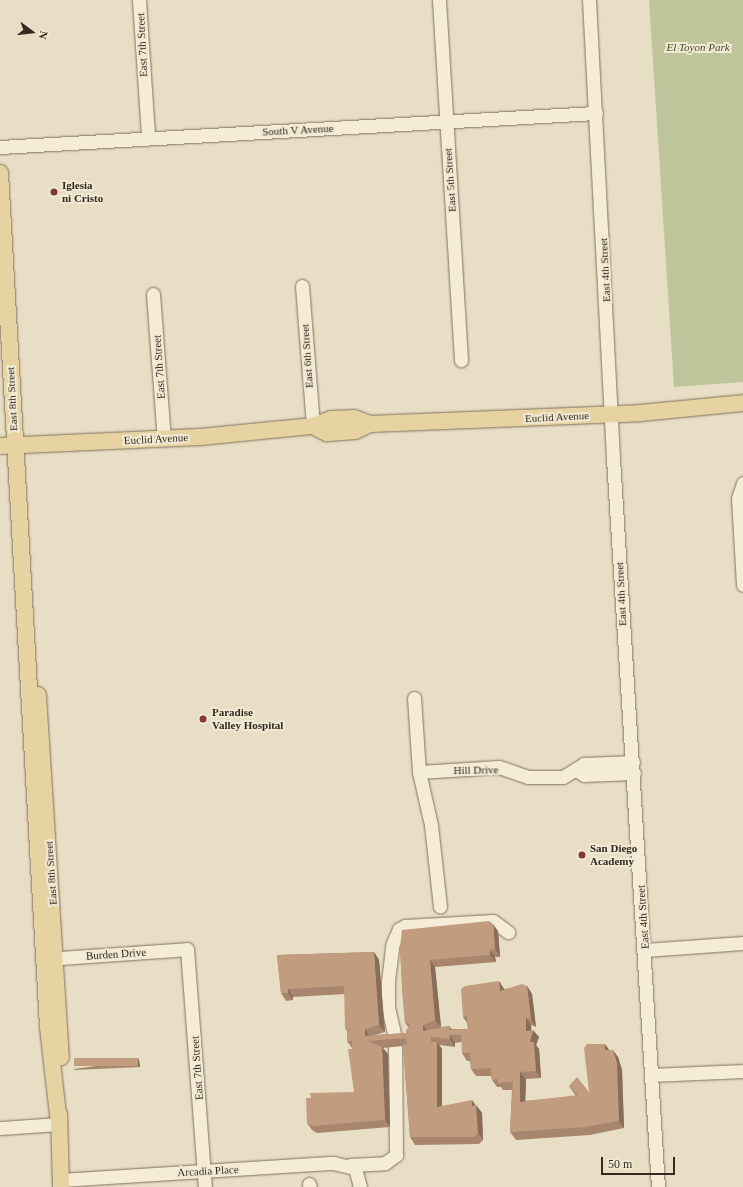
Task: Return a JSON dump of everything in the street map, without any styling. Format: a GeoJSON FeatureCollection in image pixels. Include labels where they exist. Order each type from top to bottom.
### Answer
{"type":"FeatureCollection","features":[{"type":"Feature","properties":{"kind":"main road","name":"East 8th Street"},"geometry":{"type":"LineString","coordinates":[[0,173],[7,446],[28,624],[31,738],[50,958],[61,1183]]}},
{"type":"Feature","properties":{"kind":"main road","name":"Euclid Avenue"},"geometry":{"type":"LineString","coordinates":[[7,446],[164,439],[312,426],[332,432],[355,431],[370,424],[611,414],[743,403]]}},
{"type":"Feature","properties":{"kind":"street","name":"East 7th Street"},"geometry":{"type":"LineString","coordinates":[[139,0],[148,138]]}},
{"type":"Feature","properties":{"kind":"street","name":"East 5th Street"},"geometry":{"type":"LineString","coordinates":[[439,0],[461,360]]}},
{"type":"Feature","properties":{"kind":"street","name":"East 4th Street"},"geometry":{"type":"LineString","coordinates":[[589,0],[611,414],[645,950],[658,1187]]}},
{"type":"Feature","properties":{"kind":"street","name":"South V Avenue"},"geometry":{"type":"LineString","coordinates":[[0,147],[446,120],[596,113]]}},
{"type":"Feature","properties":{"kind":"street","name":"East 6th Street"},"geometry":{"type":"LineString","coordinates":[[302,286],[312,426]]}},
{"type":"Feature","properties":{"kind":"street","name":"East 7th Street"},"geometry":{"type":"LineString","coordinates":[[153,294],[164,439]]}},
{"type":"Feature","properties":{"kind":"street"},"geometry":{"type":"LineString","coordinates":[[743,483],[738,498],[743,585]]}},
{"type":"Feature","properties":{"kind":"street"},"geometry":{"type":"LineString","coordinates":[[414,698],[419,772],[431,825],[440,907]]}},
{"type":"Feature","properties":{"kind":"street","name":"Hill Drive"},"geometry":{"type":"LineString","coordinates":[[419,772],[499,767],[534,777],[563,777],[578,771],[584,764],[633,768]]}},
{"type":"Feature","properties":{"kind":"street","name":"Arcadia Place"},"geometry":{"type":"LineString","coordinates":[[61,1183],[333,1162],[353,1166],[385,1163],[396,1155],[395,1044],[388,1008],[388,981],[393,942],[399,930],[405,926],[493,921],[508,932]]}},
{"type":"Feature","properties":{"kind":"street"},"geometry":{"type":"LineString","coordinates":[[645,950],[743,943]]}},
{"type":"Feature","properties":{"kind":"street","name":"East 7th Street"},"geometry":{"type":"LineString","coordinates":[[188,949],[205,1187]]}},
{"type":"Feature","properties":{"kind":"street","name":"Burden Drive"},"geometry":{"type":"LineString","coordinates":[[50,958],[188,949]]}},
{"type":"Feature","properties":{"kind":"street"},"geometry":{"type":"LineString","coordinates":[[651,1075],[743,1071]]}},
{"type":"Feature","properties":{"kind":"street"},"geometry":{"type":"LineString","coordinates":[[0,1128],[59,1124]]}},
{"type":"Feature","properties":{"kind":"street"},"geometry":{"type":"LineString","coordinates":[[353,1166],[360,1187]]}},
{"type":"Feature","properties":{"kind":"green space","name":"El Toyon Park"},"geometry":{"type":"Polygon","coordinates":[[[649,0],[743,0],[743,382],[674,387],[649,0]]]}},
{"type":"Feature","properties":{"kind":"building"},"geometry":{"type":"Polygon","coordinates":[[[489,921],[493,924],[495,949],[490,950],[490,955],[430,960],[435,1020],[423,1025],[423,1031],[449,1026],[449,1030],[468,1029],[467,1016],[463,1017],[461,989],[465,986],[499,981],[500,991],[522,984],[527,986],[531,1019],[526,1018],[526,1031],[533,1030],[530,1042],[534,1042],[536,1071],[520,1072],[520,1102],[578,1095],[569,1086],[577,1077],[589,1092],[584,1048],[587,1044],[605,1044],[605,1050],[613,1050],[617,1063],[619,1121],[585,1127],[510,1132],[513,1079],[512,1082],[498,1083],[498,1079],[492,1080],[491,1068],[471,1069],[470,1053],[462,1053],[461,1035],[450,1035],[450,1039],[431,1037],[431,1042],[437,1042],[437,1107],[472,1100],[472,1106],[476,1105],[478,1133],[474,1137],[410,1137],[403,1044],[407,1044],[406,1038],[367,1041],[382,1047],[385,1120],[312,1126],[307,1123],[306,1098],[311,1098],[310,1093],[354,1092],[348,1049],[352,1049],[352,1041],[347,1041],[347,1031],[350,1031],[345,1028],[344,986],[288,989],[288,993],[281,993],[277,955],[374,952],[379,1025],[365,1029],[365,1036],[406,1033],[406,1029],[410,1028],[409,1023],[405,1023],[402,991],[400,948],[402,930],[489,921]]]}},
{"type":"Feature","properties":{"kind":"building"},"geometry":{"type":"Polygon","coordinates":[[[74,1058],[138,1058],[138,1066],[74,1066],[74,1058]]]}},
{"type":"Feature","properties":{"kind":"place","name":"Iglesia ni Cristo"},"geometry":{"type":"Point","coordinates":[54,192]}},
{"type":"Feature","properties":{"kind":"place","name":"Paradise Valley Hospital"},"geometry":{"type":"Point","coordinates":[203,719]}},
{"type":"Feature","properties":{"kind":"place","name":"San Diego Academy"},"geometry":{"type":"Point","coordinates":[582,855]}}]}
